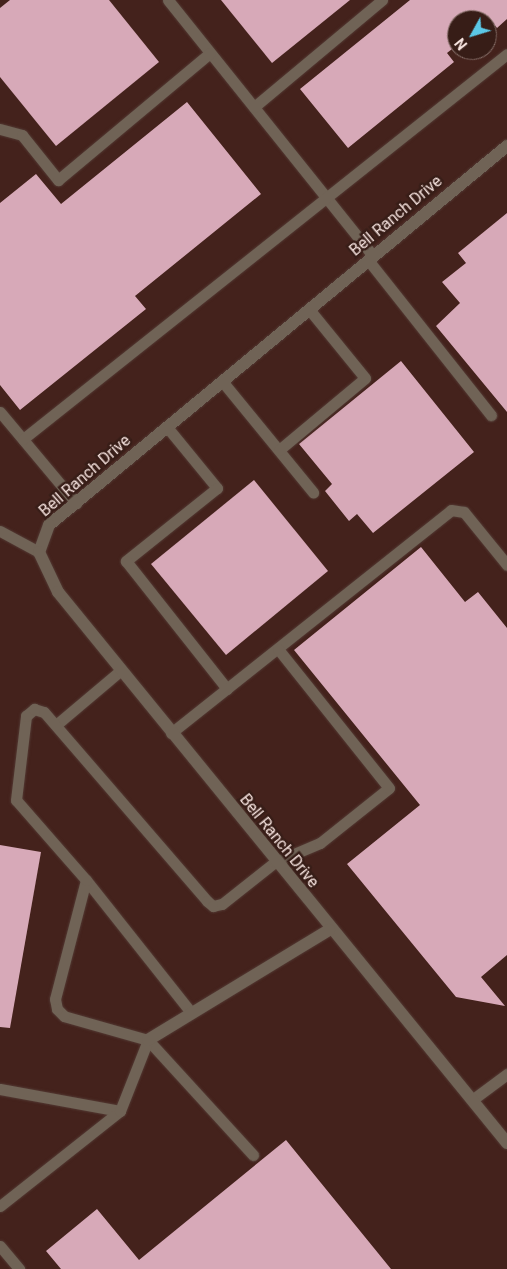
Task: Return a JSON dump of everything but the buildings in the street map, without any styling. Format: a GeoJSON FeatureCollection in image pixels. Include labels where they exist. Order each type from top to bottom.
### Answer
{"type":"FeatureCollection","features":[{"type":"Feature","properties":{"kind":"street","name":"Bell Ranch Drive"},"geometry":{"type":"LineString","coordinates":[[507,146],[49,525],[38,552],[58,592],[329,930],[507,1143]]}},
{"type":"Feature","properties":{"kind":"street"},"geometry":{"type":"LineString","coordinates":[[148,1040],[190,1012],[329,930]]}},
{"type":"Feature","properties":{"kind":"lane"},"geometry":{"type":"LineString","coordinates":[[168,0],[325,196],[491,415]]}},
{"type":"Feature","properties":{"kind":"lane"},"geometry":{"type":"LineString","coordinates":[[254,107],[382,0]]}},
{"type":"Feature","properties":{"kind":"lane"},"geometry":{"type":"LineString","coordinates":[[0,129],[22,135],[58,180],[210,53]]}},
{"type":"Feature","properties":{"kind":"lane"},"geometry":{"type":"LineString","coordinates":[[23,439],[325,196],[507,54]]}},
{"type":"Feature","properties":{"kind":"lane"},"geometry":{"type":"LineString","coordinates":[[279,450],[365,378],[309,309]]}},
{"type":"Feature","properties":{"kind":"lane"},"geometry":{"type":"LineString","coordinates":[[222,381],[313,492]]}},
{"type":"Feature","properties":{"kind":"lane"},"geometry":{"type":"LineString","coordinates":[[0,412],[76,503]]}},
{"type":"Feature","properties":{"kind":"lane"},"geometry":{"type":"LineString","coordinates":[[167,427],[217,488],[126,561],[228,689]]}},
{"type":"Feature","properties":{"kind":"lane"},"geometry":{"type":"LineString","coordinates":[[171,733],[451,510],[464,512],[507,564]]}},
{"type":"Feature","properties":{"kind":"lane"},"geometry":{"type":"LineString","coordinates":[[0,531],[38,552]]}},
{"type":"Feature","properties":{"kind":"lane"},"geometry":{"type":"LineString","coordinates":[[190,1012],[86,880],[16,800],[26,716],[34,709],[44,712],[213,906],[275,862],[320,843],[388,788],[278,649]]}},
{"type":"Feature","properties":{"kind":"lane"},"geometry":{"type":"LineString","coordinates":[[56,725],[120,670]]}},
{"type":"Feature","properties":{"kind":"lane"},"geometry":{"type":"LineString","coordinates":[[86,880],[55,999],[57,1009],[64,1016],[148,1040],[253,1155]]}},
{"type":"Feature","properties":{"kind":"lane"},"geometry":{"type":"LineString","coordinates":[[0,1206],[120,1111],[148,1040]]}},
{"type":"Feature","properties":{"kind":"lane"},"geometry":{"type":"LineString","coordinates":[[472,1100],[507,1074]]}},
{"type":"Feature","properties":{"kind":"lane"},"geometry":{"type":"LineString","coordinates":[[0,1089],[120,1111]]}},
{"type":"Feature","properties":{"kind":"lane"},"geometry":{"type":"LineString","coordinates":[[0,1246],[19,1269]]}},
{"type":"Feature","properties":{"kind":"shaded area"},"geometry":{"type":"Polygon","coordinates":[[[0,0],[507,0],[507,1269],[0,1269],[0,0]]]}}]}
